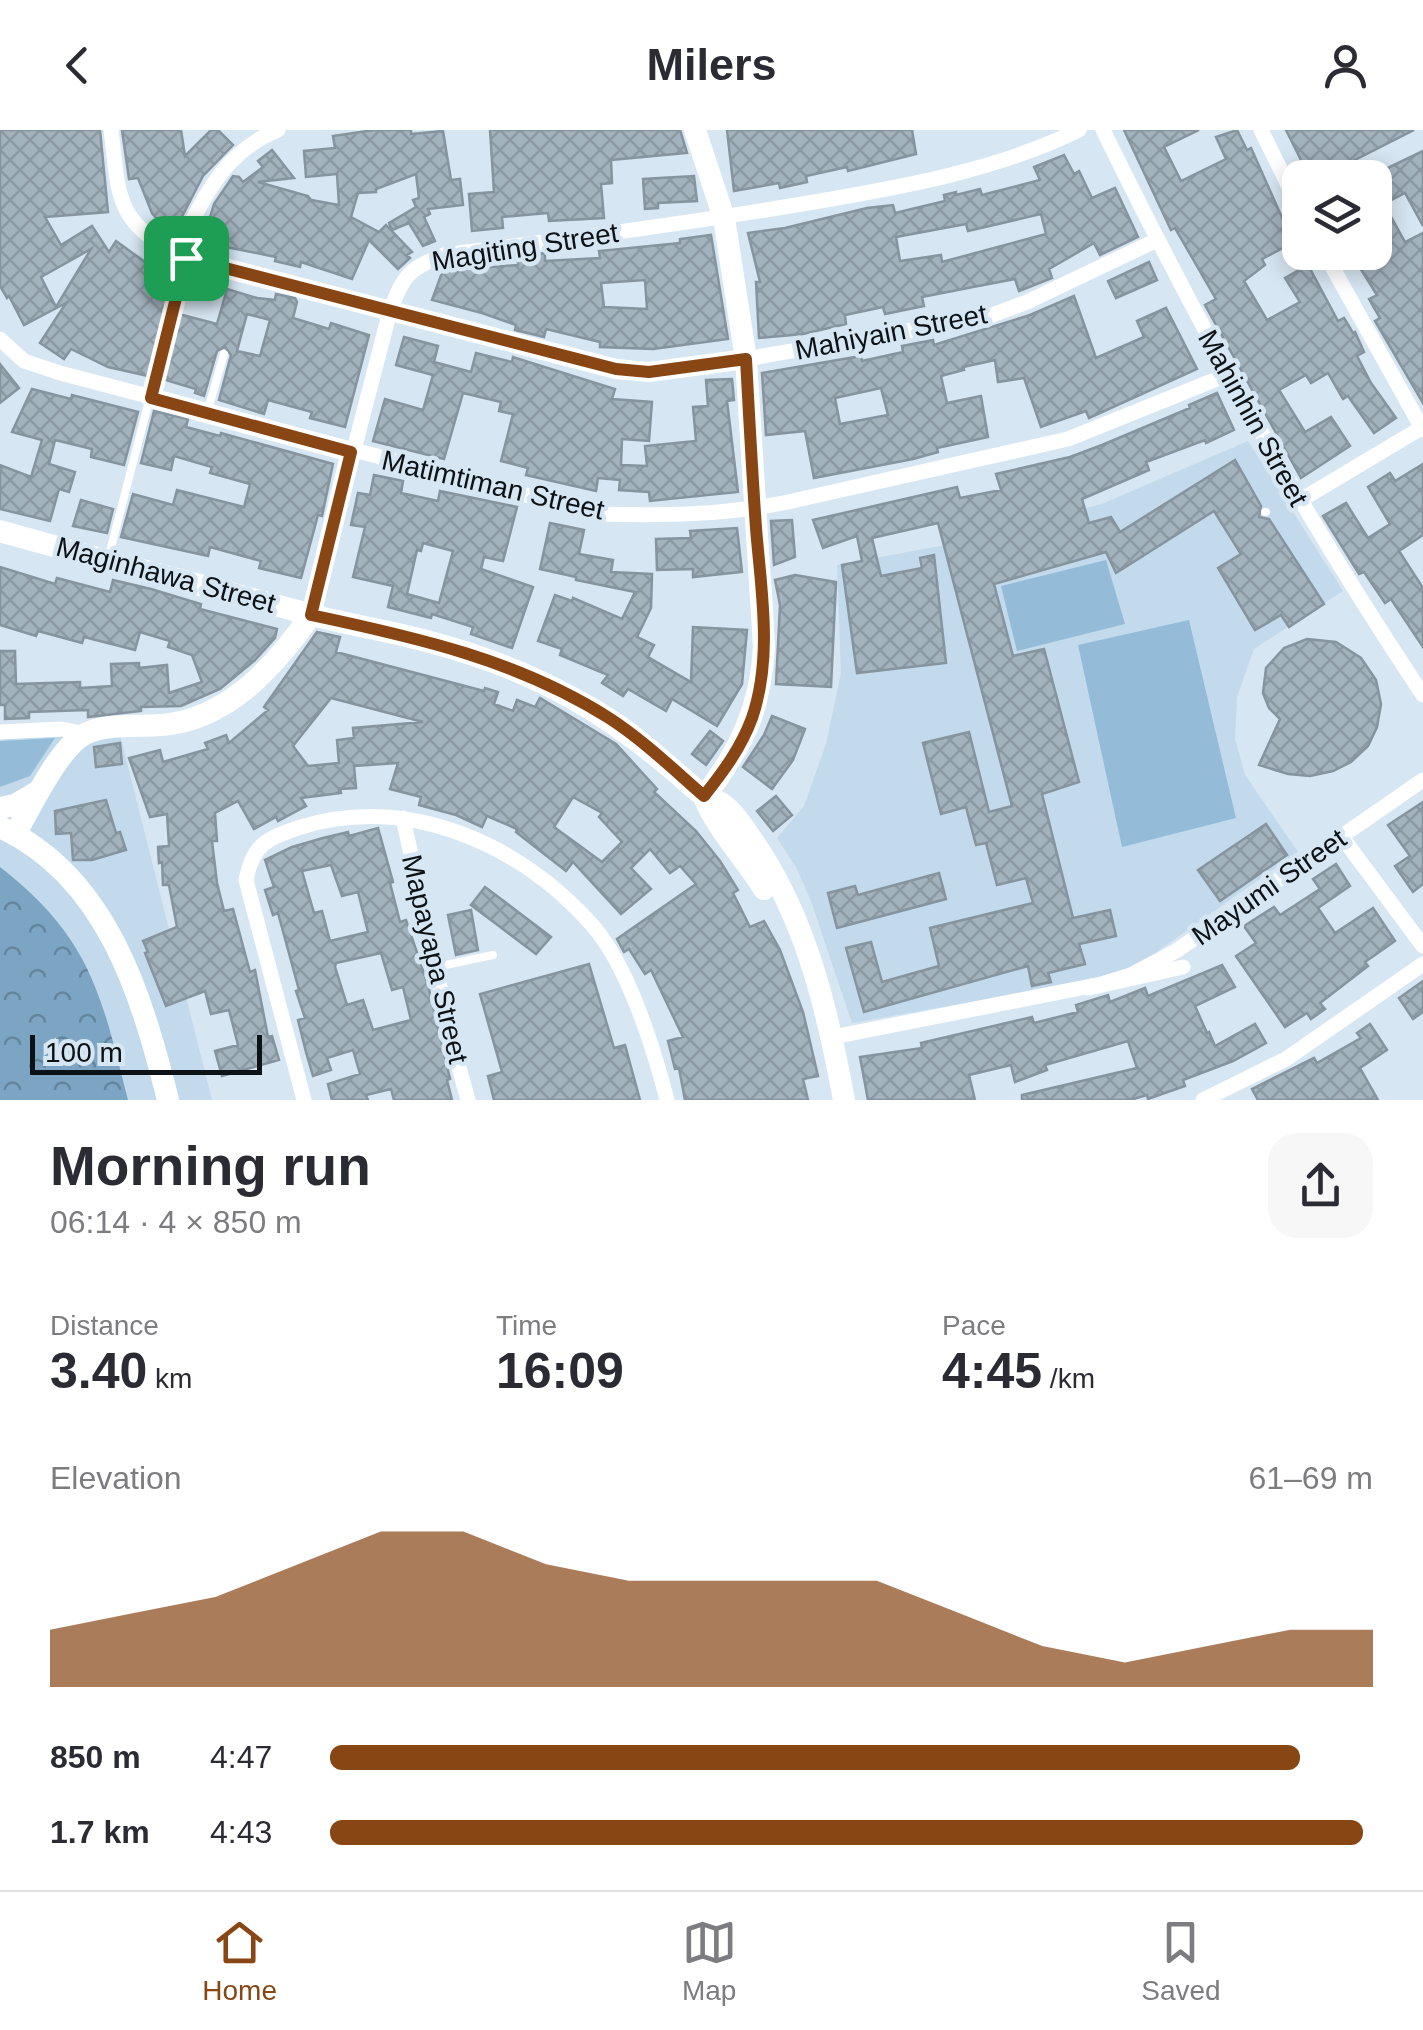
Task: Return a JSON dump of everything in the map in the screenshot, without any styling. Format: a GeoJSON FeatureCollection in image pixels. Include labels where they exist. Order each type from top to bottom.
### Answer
{"type":"FeatureCollection","features":[{"type":"Feature","properties":{"kind":"street","name":"Mahiyain Street"},"geometry":{"type":"LineString","coordinates":[[111,130],[124,208],[137,228],[181,256],[616,369],[649,372],[746,359],[987,316],[1027,302],[1157,240]]}},
{"type":"Feature","properties":{"kind":"street"},"geometry":{"type":"LineString","coordinates":[[181,256],[213,180],[236,154],[278,130]]}},
{"type":"Feature","properties":{"kind":"street"},"geometry":{"type":"LineString","coordinates":[[695,130],[724,218],[746,359],[764,633],[760,685],[741,743],[704,796]]}},
{"type":"Feature","properties":{"kind":"street","name":"Magiting Street"},"geometry":{"type":"LineString","coordinates":[[0,732],[62,729],[85,734],[118,726],[166,724],[209,711],[265,674],[311,615],[390,311],[403,277],[418,265],[444,255],[724,218],[947,175],[1014,156],[1079,130]]}},
{"type":"Feature","properties":{"kind":"street","name":"Mahinhin Street"},"geometry":{"type":"LineString","coordinates":[[1102,130],[1227,375],[1298,501],[1423,695]]}},
{"type":"Feature","properties":{"kind":"street"},"geometry":{"type":"LineString","coordinates":[[1261,130],[1282,173]]}},
{"type":"Feature","properties":{"kind":"street"},"geometry":{"type":"LineString","coordinates":[[1298,501],[1423,428],[1334,270]]}},
{"type":"Feature","properties":{"kind":"street","name":"Matimtiman Street"},"geometry":{"type":"LineString","coordinates":[[0,339],[24,361],[351,452],[598,514],[668,516],[755,508],[1068,439],[1227,375]]}},
{"type":"Feature","properties":{"kind":"street","name":"Maginhawa Street"},"geometry":{"type":"LineString","coordinates":[[0,531],[311,615],[433,642],[495,662],[550,684],[638,739],[704,796],[724,804],[759,850],[788,904],[812,962],[833,1037],[844,1100]]}},
{"type":"Feature","properties":{"kind":"street"},"geometry":{"type":"LineString","coordinates":[[85,734],[65,754],[8,831],[56,866],[89,900],[129,968],[168,1100]]}},
{"type":"Feature","properties":{"kind":"street","name":"Mayumi Street"},"geometry":{"type":"LineString","coordinates":[[833,1037],[852,1034],[1086,987],[1105,983],[1124,979],[1183,968],[1090,988],[1102,984],[1116,980],[1129,976],[1176,951],[1423,780]]}},
{"type":"Feature","properties":{"kind":"street"},"geometry":{"type":"LineString","coordinates":[[0,808],[40,791]]}},
{"type":"Feature","properties":{"kind":"street"},"geometry":{"type":"LineString","coordinates":[[40,791],[40,830],[56,866]]}},
{"type":"Feature","properties":{"kind":"street","name":"Maginhawa Street"},"geometry":{"type":"LineString","coordinates":[[704,796],[711,814],[747,861],[784,926],[821,1040],[832,1100]]}},
{"type":"Feature","properties":{"kind":"street"},"geometry":{"type":"LineString","coordinates":[[304,1100],[246,880],[250,856],[275,836],[324,820],[370,814],[403,818],[478,838],[530,869],[595,928],[648,1030],[668,1100]]}},
{"type":"Feature","properties":{"kind":"street","name":"Mapayapa Street"},"geometry":{"type":"LineString","coordinates":[[403,818],[468,1100]]}},
{"type":"Feature","properties":{"kind":"street"},"geometry":{"type":"LineString","coordinates":[[1342,837],[1423,946]]}},
{"type":"Feature","properties":{"kind":"street"},"geometry":{"type":"LineString","coordinates":[[1203,1100],[1286,1058],[1423,964]]}},
{"type":"Feature","properties":{"kind":"lane"},"geometry":{"type":"LineString","coordinates":[[108,560],[151,398],[181,256]]}},
{"type":"Feature","properties":{"kind":"lane"},"geometry":{"type":"LineString","coordinates":[[207,412],[224,354]]}},
{"type":"Feature","properties":{"kind":"lane"},"geometry":{"type":"LineString","coordinates":[[436,967],[494,955]]}},
{"type":"Feature","properties":{"kind":"shaded area"},"geometry":{"type":"Polygon","coordinates":[[[1248,441],[1343,591],[1254,649],[1237,697],[1235,739],[1245,775],[1298,852],[1155,953],[1122,971],[1057,987],[852,1023],[811,901],[777,838],[804,806],[826,744],[841,673],[837,565],[940,546],[1102,504],[1248,441]]]}},
{"type":"Feature","properties":{"kind":"shaded area"},"geometry":{"type":"Polygon","coordinates":[[[1106,560],[1125,624],[1017,651],[1001,586],[1106,560]]]}},
{"type":"Feature","properties":{"kind":"shaded area"},"geometry":{"type":"Polygon","coordinates":[[[1189,620],[1236,818],[1122,847],[1078,645],[1189,620]]]}},
{"type":"Feature","properties":{"kind":"shaded area"},"geometry":{"type":"Polygon","coordinates":[[[118,727],[212,1100],[0,1100],[0,732],[118,727]]]}},
{"type":"Feature","properties":{"kind":"shaded area"},"geometry":{"type":"Polygon","coordinates":[[[55,738],[30,776],[0,787],[0,741],[55,738]]]}},
{"type":"Feature","properties":{"kind":"green space"},"geometry":{"type":"Polygon","coordinates":[[[0,867],[55,918],[88,970],[100,998],[128,1100],[0,1100],[0,867]]]}},
{"type":"Feature","properties":{"kind":"building"},"geometry":{"type":"Polygon","coordinates":[[[0,130],[100,130],[108,212],[45,217],[61,245],[92,226],[109,252],[116,241],[145,262],[149,254],[176,266],[148,376],[108,367],[71,349],[64,359],[40,343],[66,303],[24,325],[0,286],[0,130]],[[91,249],[41,277],[56,307],[91,249]]]}},
{"type":"Feature","properties":{"kind":"building"},"geometry":{"type":"Polygon","coordinates":[[[122,130],[181,130],[185,156],[211,130],[218,130],[233,145],[203,176],[174,232],[152,213],[138,178],[129,179],[122,130]]]}},
{"type":"Feature","properties":{"kind":"building"},"geometry":{"type":"Polygon","coordinates":[[[411,130],[411,134],[443,131],[451,180],[460,179],[463,205],[428,209],[430,214],[424,217],[435,241],[423,246],[409,223],[392,230],[389,223],[416,207],[416,174],[376,192],[358,193],[351,217],[379,232],[386,225],[412,252],[398,269],[369,240],[352,279],[301,262],[300,267],[275,261],[276,257],[221,246],[224,236],[206,231],[214,204],[233,176],[243,182],[263,167],[258,161],[272,150],[294,178],[258,182],[339,205],[337,174],[306,177],[304,151],[335,148],[333,136],[411,130]]]}},
{"type":"Feature","properties":{"kind":"building"},"geometry":{"type":"Polygon","coordinates":[[[490,130],[680,130],[687,153],[611,160],[612,183],[601,184],[604,218],[549,221],[548,213],[502,217],[503,228],[472,231],[469,194],[494,192],[490,130]]]}},
{"type":"Feature","properties":{"kind":"building"},"geometry":{"type":"Polygon","coordinates":[[[727,130],[912,130],[916,154],[848,171],[847,167],[806,176],[807,182],[780,188],[779,183],[734,191],[727,130]]]}},
{"type":"Feature","properties":{"kind":"building"},"geometry":{"type":"Polygon","coordinates":[[[1124,130],[1199,130],[1164,147],[1181,181],[1226,159],[1216,137],[1237,130],[1247,150],[1251,148],[1282,218],[1282,248],[1262,259],[1265,265],[1244,281],[1267,320],[1300,302],[1285,278],[1299,270],[1311,270],[1338,321],[1344,318],[1355,332],[1364,352],[1357,356],[1396,418],[1374,433],[1348,396],[1343,399],[1328,373],[1311,383],[1306,375],[1279,390],[1305,432],[1331,417],[1350,446],[1301,478],[1205,305],[1216,299],[1175,228],[1171,230],[1124,130]]]}},
{"type":"Feature","properties":{"kind":"building"},"geometry":{"type":"Polygon","coordinates":[[[1286,130],[1414,130],[1355,160],[1301,160],[1286,130]]]}},
{"type":"Feature","properties":{"kind":"building"},"geometry":{"type":"Polygon","coordinates":[[[1423,151],[1423,226],[1405,193],[1392,200],[1392,166],[1423,151]]]}},
{"type":"Feature","properties":{"kind":"building"},"geometry":{"type":"Polygon","coordinates":[[[1064,155],[1074,174],[1079,171],[1092,198],[1115,188],[1138,237],[1100,255],[1094,243],[1049,269],[1052,278],[1019,291],[1015,279],[922,297],[924,306],[885,314],[883,307],[845,315],[846,324],[803,334],[759,338],[756,282],[760,282],[748,233],[867,208],[893,205],[895,213],[945,201],[944,195],[956,192],[980,189],[982,195],[1040,180],[1034,167],[1064,155]],[[1041,214],[968,231],[966,224],[896,237],[900,261],[941,255],[942,262],[1046,234],[1041,214]]]}},
{"type":"Feature","properties":{"kind":"building"},"geometry":{"type":"Polygon","coordinates":[[[694,176],[697,201],[658,203],[658,208],[645,209],[643,179],[694,176]]]}},
{"type":"Feature","properties":{"kind":"building"},"geometry":{"type":"Polygon","coordinates":[[[1392,218],[1405,242],[1423,233],[1423,403],[1375,321],[1380,318],[1369,299],[1377,295],[1361,270],[1392,270],[1392,218]]]}},
{"type":"Feature","properties":{"kind":"building"},"geometry":{"type":"Polygon","coordinates":[[[711,235],[728,339],[653,349],[600,347],[600,342],[546,329],[544,337],[515,330],[516,325],[432,300],[443,270],[518,265],[518,257],[545,253],[545,261],[600,258],[599,251],[680,243],[680,239],[711,235]],[[645,280],[601,283],[604,307],[647,309],[645,280]]]}},
{"type":"Feature","properties":{"kind":"building"},"geometry":{"type":"Polygon","coordinates":[[[1149,262],[1157,280],[1116,298],[1108,281],[1149,262]]]}},
{"type":"Feature","properties":{"kind":"building"},"geometry":{"type":"Polygon","coordinates":[[[227,289],[257,298],[275,300],[276,294],[295,298],[293,318],[329,329],[331,323],[369,335],[345,427],[310,418],[312,412],[268,400],[264,414],[219,400],[231,355],[225,347],[217,351],[204,396],[195,393],[196,389],[162,379],[179,314],[217,324],[227,289]],[[247,314],[237,351],[260,356],[270,320],[247,314]]]}},
{"type":"Feature","properties":{"kind":"building"},"geometry":{"type":"Polygon","coordinates":[[[1074,296],[1096,358],[1144,337],[1137,321],[1166,308],[1197,369],[1089,418],[1086,411],[1041,427],[1024,378],[998,382],[995,360],[963,367],[964,370],[941,376],[947,403],[981,396],[988,437],[937,448],[938,452],[913,459],[814,478],[805,431],[766,435],[762,373],[861,356],[862,361],[903,352],[902,346],[933,340],[934,345],[1030,315],[1074,296]],[[881,388],[835,398],[840,424],[888,415],[881,388]]]}},
{"type":"Feature","properties":{"kind":"building"},"geometry":{"type":"Polygon","coordinates":[[[404,337],[438,346],[434,362],[471,372],[476,353],[512,362],[513,357],[615,389],[612,399],[652,402],[649,441],[622,439],[621,465],[647,466],[645,446],[696,441],[693,407],[708,406],[706,380],[732,379],[734,400],[727,401],[738,492],[650,501],[649,492],[619,490],[620,480],[598,478],[596,491],[526,475],[528,468],[501,461],[513,414],[499,411],[501,402],[463,393],[444,459],[373,441],[385,399],[423,410],[433,375],[396,365],[404,337]]]}},
{"type":"Feature","properties":{"kind":"building"},"geometry":{"type":"Polygon","coordinates":[[[0,364],[19,388],[0,403],[0,364]]]}},
{"type":"Feature","properties":{"kind":"building"},"geometry":{"type":"Polygon","coordinates":[[[32,389],[138,412],[124,465],[91,457],[92,449],[55,440],[49,464],[75,472],[69,492],[59,489],[50,521],[0,509],[0,465],[31,477],[42,440],[12,432],[32,389]]]}},
{"type":"Feature","properties":{"kind":"building"},"geometry":{"type":"Polygon","coordinates":[[[1217,393],[1234,430],[1146,462],[1149,470],[1082,499],[1089,523],[1111,517],[1120,532],[1235,460],[1261,506],[1259,517],[1269,519],[1324,604],[1289,627],[1281,615],[1255,630],[1218,568],[1241,554],[1214,511],[1116,573],[1106,552],[994,584],[1013,656],[1044,649],[1079,782],[1042,794],[1073,918],[1110,910],[1116,936],[1079,944],[1085,964],[1048,973],[1051,982],[1032,986],[1028,966],[864,1012],[846,948],[871,942],[882,982],[939,966],[930,928],[1033,903],[1026,878],[997,885],[986,843],[976,845],[966,807],[941,814],[923,743],[969,732],[989,812],[1012,806],[938,523],[872,538],[881,576],[922,568],[920,558],[934,555],[946,663],[857,673],[842,565],[862,561],[857,536],[823,548],[813,520],[957,487],[960,498],[1001,490],[996,474],[1070,457],[1217,393]]]}},
{"type":"Feature","properties":{"kind":"building"},"geometry":{"type":"Polygon","coordinates":[[[154,411],[188,419],[186,427],[333,464],[322,516],[318,515],[301,578],[259,568],[261,561],[210,547],[208,556],[121,537],[133,494],[173,505],[177,490],[244,507],[250,484],[210,473],[212,467],[174,456],[171,470],[141,463],[154,411]]]}},
{"type":"Feature","properties":{"kind":"building"},"geometry":{"type":"Polygon","coordinates":[[[1423,464],[1423,535],[1399,551],[1423,588],[1423,647],[1391,599],[1385,603],[1364,572],[1359,574],[1323,516],[1346,503],[1368,538],[1390,524],[1368,487],[1390,473],[1395,481],[1423,464]]]}},
{"type":"Feature","properties":{"kind":"building"},"geometry":{"type":"Polygon","coordinates":[[[374,475],[403,481],[401,493],[438,501],[440,491],[517,507],[503,561],[484,557],[481,569],[533,587],[512,648],[471,634],[473,627],[432,614],[431,618],[388,607],[393,586],[353,577],[365,527],[351,525],[358,493],[370,495],[374,475]],[[423,543],[421,551],[417,550],[407,594],[439,603],[453,551],[423,543]]]}},
{"type":"Feature","properties":{"kind":"building"},"geometry":{"type":"Polygon","coordinates":[[[81,500],[113,509],[107,533],[73,526],[81,500]]]}},
{"type":"Feature","properties":{"kind":"building"},"geometry":{"type":"Polygon","coordinates":[[[792,520],[795,557],[774,565],[771,521],[792,520]]]}},
{"type":"Feature","properties":{"kind":"building"},"geometry":{"type":"Polygon","coordinates":[[[550,523],[584,530],[579,554],[613,560],[611,572],[652,574],[651,608],[637,637],[654,645],[648,657],[691,682],[693,627],[747,630],[742,684],[717,726],[672,699],[666,711],[628,689],[623,696],[602,683],[608,675],[560,655],[562,649],[538,641],[555,595],[572,601],[573,598],[622,619],[635,592],[540,569],[550,523]]]}},
{"type":"Feature","properties":{"kind":"building"},"geometry":{"type":"Polygon","coordinates":[[[737,528],[742,572],[693,577],[693,569],[657,570],[656,539],[691,538],[690,531],[737,528]]]}},
{"type":"Feature","properties":{"kind":"building"},"geometry":{"type":"Polygon","coordinates":[[[0,567],[55,584],[57,578],[110,592],[113,580],[151,589],[201,604],[200,609],[277,629],[275,638],[220,689],[181,706],[141,707],[141,711],[88,717],[88,710],[29,712],[29,718],[5,719],[5,705],[0,705],[0,651],[15,651],[16,684],[80,682],[80,688],[112,686],[111,664],[139,663],[139,668],[167,665],[169,693],[202,682],[192,655],[168,647],[170,641],[140,632],[135,650],[84,637],[82,643],[38,631],[36,636],[0,625],[0,567]]]}},
{"type":"Feature","properties":{"kind":"building"},"geometry":{"type":"Polygon","coordinates":[[[795,575],[836,582],[831,687],[776,684],[780,605],[775,580],[795,575]]]}},
{"type":"Feature","properties":{"kind":"building"},"geometry":{"type":"Polygon","coordinates":[[[317,632],[340,637],[336,652],[498,692],[494,704],[513,711],[517,700],[535,707],[540,698],[616,744],[657,789],[654,792],[696,831],[720,861],[738,890],[733,893],[750,927],[764,921],[780,950],[803,1012],[818,1076],[803,1079],[808,1100],[685,1100],[679,1068],[675,1069],[668,1041],[683,1037],[651,970],[645,974],[629,949],[624,952],[617,939],[696,884],[680,866],[670,873],[650,849],[631,868],[651,889],[621,914],[573,862],[566,871],[517,829],[487,816],[482,827],[419,805],[421,797],[390,789],[398,763],[354,766],[356,788],[301,798],[306,806],[254,829],[238,801],[215,813],[217,841],[212,841],[224,911],[233,909],[250,972],[255,970],[268,1037],[272,1036],[279,1060],[222,1076],[215,1051],[238,1045],[229,1010],[211,1014],[205,991],[166,1006],[145,953],[148,952],[143,941],[177,927],[169,885],[163,885],[162,862],[159,863],[158,847],[169,846],[167,814],[150,817],[129,758],[160,750],[163,762],[208,749],[205,743],[226,735],[229,743],[268,710],[264,707],[317,632]],[[331,698],[293,746],[308,766],[339,763],[337,740],[354,738],[353,728],[423,722],[331,698]],[[573,797],[554,827],[602,862],[622,842],[599,817],[602,813],[573,797]]]}},
{"type":"Feature","properties":{"kind":"building"},"geometry":{"type":"Polygon","coordinates":[[[1307,639],[1336,642],[1361,658],[1376,680],[1381,704],[1368,746],[1351,762],[1310,776],[1259,765],[1280,719],[1269,708],[1263,693],[1266,668],[1284,648],[1307,639]]]}},
{"type":"Feature","properties":{"kind":"building"},"geometry":{"type":"Polygon","coordinates":[[[772,716],[805,729],[793,760],[772,789],[743,767],[772,716]]]}},
{"type":"Feature","properties":{"kind":"building"},"geometry":{"type":"Polygon","coordinates":[[[710,731],[723,741],[706,765],[692,754],[710,731]]]}},
{"type":"Feature","properties":{"kind":"building"},"geometry":{"type":"Polygon","coordinates":[[[120,743],[122,764],[96,767],[94,747],[120,743]]]}},
{"type":"Feature","properties":{"kind":"building"},"geometry":{"type":"Polygon","coordinates":[[[776,796],[792,815],[773,831],[757,811],[776,796]]]}},
{"type":"Feature","properties":{"kind":"building"},"geometry":{"type":"Polygon","coordinates":[[[106,800],[126,850],[92,860],[73,860],[71,833],[56,834],[55,811],[106,800]]]}},
{"type":"Feature","properties":{"kind":"building"},"geometry":{"type":"Polygon","coordinates":[[[1423,802],[1423,884],[1413,892],[1395,866],[1410,856],[1388,825],[1423,802]]]}},
{"type":"Feature","properties":{"kind":"building"},"geometry":{"type":"Polygon","coordinates":[[[1266,824],[1287,855],[1220,901],[1198,870],[1266,824]]]}},
{"type":"Feature","properties":{"kind":"building"},"geometry":{"type":"Polygon","coordinates":[[[378,828],[400,922],[406,920],[428,985],[452,1100],[394,1100],[391,1089],[366,1095],[368,1100],[332,1100],[328,1084],[360,1074],[353,1050],[327,1058],[331,1070],[313,1076],[298,1020],[305,1018],[296,991],[299,990],[278,913],[273,915],[265,890],[274,887],[265,860],[323,838],[348,832],[349,836],[378,828]],[[331,865],[302,871],[314,913],[322,911],[330,941],[368,932],[358,892],[342,896],[331,865]],[[381,953],[336,963],[335,967],[347,1005],[363,1000],[373,1030],[411,1020],[403,987],[392,990],[381,953]]]}},
{"type":"Feature","properties":{"kind":"building"},"geometry":{"type":"Polygon","coordinates":[[[1336,864],[1350,886],[1318,908],[1335,933],[1373,908],[1395,941],[1320,1003],[1325,1009],[1311,1019],[1307,1013],[1285,1027],[1236,956],[1256,943],[1244,926],[1274,907],[1280,915],[1320,889],[1313,879],[1336,864]]]}},
{"type":"Feature","properties":{"kind":"building"},"geometry":{"type":"Polygon","coordinates":[[[939,873],[946,899],[837,928],[828,893],[855,886],[858,895],[939,873]]]}},
{"type":"Feature","properties":{"kind":"building"},"geometry":{"type":"Polygon","coordinates":[[[485,887],[551,937],[536,954],[471,905],[485,887]]]}},
{"type":"Feature","properties":{"kind":"building"},"geometry":{"type":"Polygon","coordinates":[[[471,910],[478,950],[456,955],[448,915],[471,910]]]}},
{"type":"Feature","properties":{"kind":"building"},"geometry":{"type":"Polygon","coordinates":[[[589,964],[614,1048],[625,1045],[640,1100],[494,1100],[488,1076],[502,1072],[480,994],[589,964]]]}},
{"type":"Feature","properties":{"kind":"building"},"geometry":{"type":"Polygon","coordinates":[[[1222,965],[1235,987],[1195,1006],[1207,1033],[1215,1046],[1255,1024],[1266,1043],[1233,1061],[1183,1080],[1185,1086],[1148,1099],[1147,1095],[1130,1100],[1022,1100],[1022,1095],[1137,1068],[1128,1041],[1045,1065],[1047,1070],[1015,1082],[1011,1065],[969,1075],[975,1100],[868,1100],[860,1057],[922,1048],[921,1043],[1032,1017],[1034,1023],[1078,1012],[1076,1005],[1108,995],[1110,1002],[1145,988],[1148,996],[1222,965]]]}},
{"type":"Feature","properties":{"kind":"building"},"geometry":{"type":"Polygon","coordinates":[[[1423,981],[1423,1012],[1413,1019],[1399,998],[1423,981]]]}},
{"type":"Feature","properties":{"kind":"building"},"geometry":{"type":"Polygon","coordinates":[[[1370,1024],[1387,1050],[1360,1068],[1378,1100],[1258,1100],[1252,1089],[1314,1058],[1317,1063],[1361,1038],[1357,1033],[1370,1024]]]}},
{"type":"Feature","properties":{"kind":"route"},"geometry":{"type":"LineString","coordinates":[[186,258],[616,369],[649,372],[746,359],[764,620],[763,666],[752,718],[741,743],[704,796],[638,739],[550,684],[433,642],[311,615],[351,452],[151,398],[186,258]]}}]}
